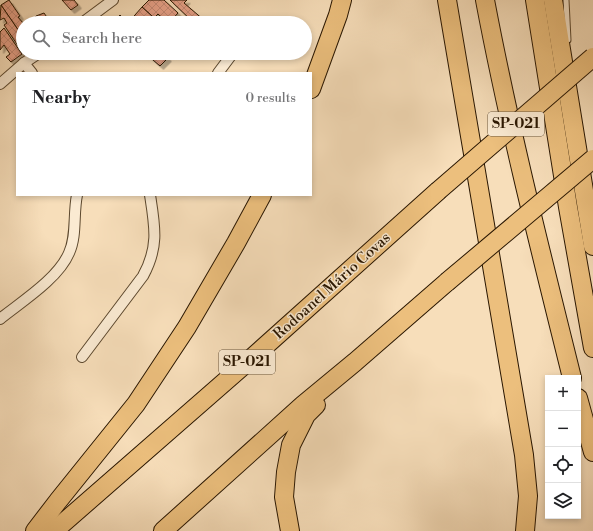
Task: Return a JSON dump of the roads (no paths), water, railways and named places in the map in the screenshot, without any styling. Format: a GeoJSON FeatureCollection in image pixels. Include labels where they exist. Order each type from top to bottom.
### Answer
{"type":"FeatureCollection","features":[{"type":"Feature","properties":{"kind":"highway"},"geometry":{"type":"LineString","coordinates":[[312,86],[342,0]]}},
{"type":"Feature","properties":{"kind":"highway"},"geometry":{"type":"LineString","coordinates":[[446,0],[524,455],[528,496],[525,531]]}},
{"type":"Feature","properties":{"kind":"highway"},"geometry":{"type":"LineString","coordinates":[[485,0],[498,68],[535,231],[571,375]]}},
{"type":"Feature","properties":{"kind":"highway"},"geometry":{"type":"LineString","coordinates":[[553,0],[593,246]]}},
{"type":"Feature","properties":{"kind":"highway"},"geometry":{"type":"LineString","coordinates":[[533,7],[541,39],[568,207],[593,348]]}},
{"type":"Feature","properties":{"kind":"highway","name":"Rodoanel Mário Covas"},"geometry":{"type":"LineString","coordinates":[[54,531],[244,365],[438,190],[593,57]]}},
{"type":"Feature","properties":{"kind":"highway"},"geometry":{"type":"LineString","coordinates":[[163,531],[303,405],[593,159]]}},
{"type":"Feature","properties":{"kind":"highway"},"geometry":{"type":"LineString","coordinates":[[35,531],[136,404],[187,328],[261,196]]}},
{"type":"Feature","properties":{"kind":"highway"},"geometry":{"type":"LineString","coordinates":[[290,531],[284,497],[290,444],[306,415],[355,362]]}},
{"type":"Feature","properties":{"kind":"highway"},"geometry":{"type":"LineString","coordinates":[[581,409],[593,452]]}},
{"type":"Feature","properties":{"kind":"street"},"geometry":{"type":"LineString","coordinates":[[91,16],[113,0]]}},
{"type":"Feature","properties":{"kind":"street"},"geometry":{"type":"LineString","coordinates":[[2,78],[28,60]]}},
{"type":"Feature","properties":{"kind":"street"},"geometry":{"type":"LineString","coordinates":[[219,72],[228,60]]}},
{"type":"Feature","properties":{"kind":"street"},"geometry":{"type":"LineString","coordinates":[[24,63],[31,72]]}},
{"type":"Feature","properties":{"kind":"street"},"geometry":{"type":"LineString","coordinates":[[0,319],[42,286],[58,271],[69,253],[74,232],[74,209],[77,196]]}},
{"type":"Feature","properties":{"kind":"street"},"geometry":{"type":"LineString","coordinates":[[82,357],[142,276],[149,264],[154,250],[153,218],[150,196]]}},
{"type":"Feature","properties":{"kind":"lane"},"geometry":{"type":"LineString","coordinates":[[566,0],[568,45]]}},
{"type":"Feature","properties":{"kind":"lane"},"geometry":{"type":"LineString","coordinates":[[567,89],[568,52]]}}]}
